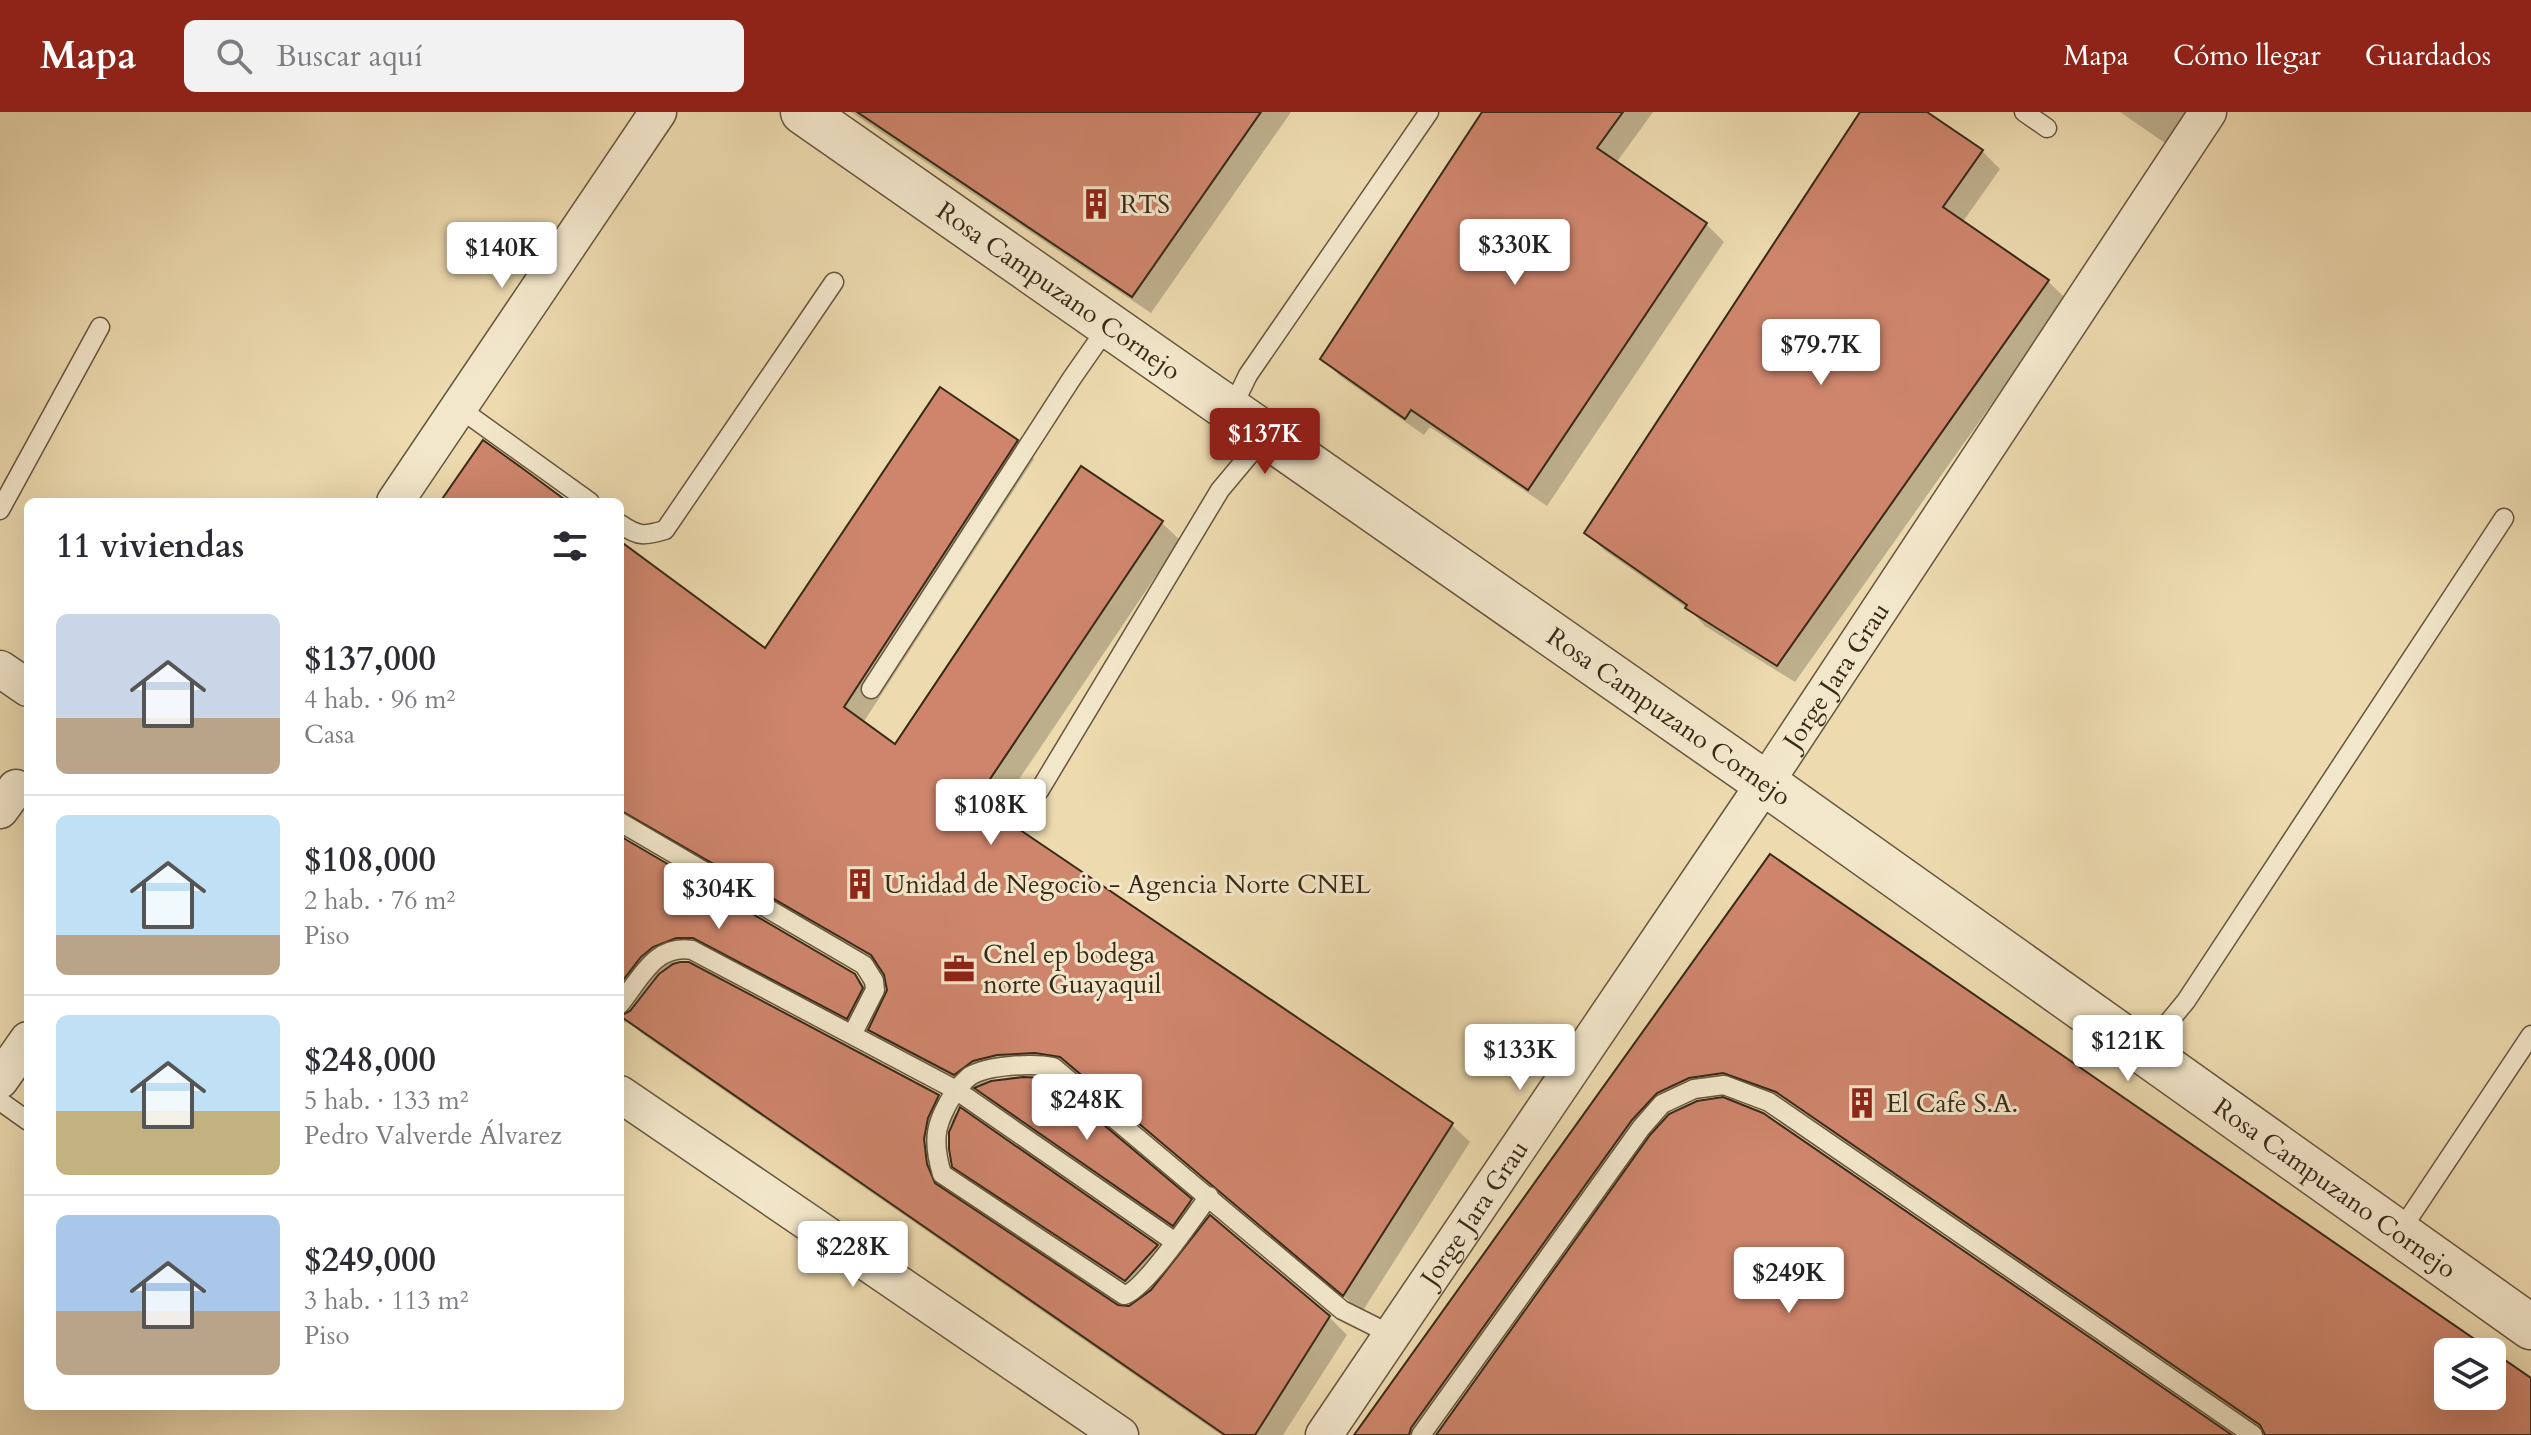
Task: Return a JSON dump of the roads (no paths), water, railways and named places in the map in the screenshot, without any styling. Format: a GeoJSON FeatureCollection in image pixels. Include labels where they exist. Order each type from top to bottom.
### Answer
{"type":"FeatureCollection","features":[{"type":"Feature","properties":{"kind":"street"},"geometry":{"type":"LineString","coordinates":[[398,498],[658,112]]}},
{"type":"Feature","properties":{"kind":"street","name":"Rosa Campuzano Cornejo"},"geometry":{"type":"LineString","coordinates":[[803,112],[1765,783],[2531,1327]]}},
{"type":"Feature","properties":{"kind":"street","name":"Jorge Jara Grau"},"geometry":{"type":"LineString","coordinates":[[1324,1435],[1765,783],[2208,112]]}},
{"type":"Feature","properties":{"kind":"street"},"geometry":{"type":"LineString","coordinates":[[0,669],[24,685]]}},
{"type":"Feature","properties":{"kind":"street"},"geometry":{"type":"LineString","coordinates":[[0,1080],[24,1046]]}},
{"type":"Feature","properties":{"kind":"street"},"geometry":{"type":"LineString","coordinates":[[624,1097],[1120,1435]]}},
{"type":"Feature","properties":{"kind":"lane"},"geometry":{"type":"LineString","coordinates":[[1231,410],[1248,375],[1429,112]]}},
{"type":"Feature","properties":{"kind":"lane"},"geometry":{"type":"LineString","coordinates":[[2024,112],[2047,128]]}},
{"type":"Feature","properties":{"kind":"lane"},"geometry":{"type":"LineString","coordinates":[[624,527],[645,536],[665,530],[834,282]]}},
{"type":"Feature","properties":{"kind":"lane"},"geometry":{"type":"LineString","coordinates":[[871,689],[1109,325]]}},
{"type":"Feature","properties":{"kind":"lane"},"geometry":{"type":"LineString","coordinates":[[0,510],[100,327]]}},
{"type":"Feature","properties":{"kind":"lane"},"geometry":{"type":"LineString","coordinates":[[459,408],[584,498]]}},
{"type":"Feature","properties":{"kind":"lane"},"geometry":{"type":"LineString","coordinates":[[1039,791],[1220,490],[1266,435]]}},
{"type":"Feature","properties":{"kind":"lane"},"geometry":{"type":"LineString","coordinates":[[2144,1052],[2186,1001],[2504,518]]}},
{"type":"Feature","properties":{"kind":"lane"},"geometry":{"type":"LineString","coordinates":[[624,824],[864,965],[874,981],[875,990],[852,1035]]}},
{"type":"Feature","properties":{"kind":"lane"},"geometry":{"type":"LineString","coordinates":[[624,999],[658,956],[676,948],[692,950],[956,1090],[1175,1242]]}},
{"type":"Feature","properties":{"kind":"lane"},"geometry":{"type":"LineString","coordinates":[[2399,1233],[2531,1035]]}},
{"type":"Feature","properties":{"kind":"lane"},"geometry":{"type":"LineString","coordinates":[[1209,1196],[1145,1281],[1132,1294],[1124,1295],[942,1174],[935,1150],[937,1125],[956,1090],[971,1075],[1017,1064],[1053,1067],[1209,1196],[1342,1310],[1392,1335]]}},
{"type":"Feature","properties":{"kind":"lane"},"geometry":{"type":"LineString","coordinates":[[1421,1435],[1648,1120],[1662,1104],[1694,1089],[1724,1085],[1769,1102],[2253,1435]]}},
{"type":"Feature","properties":{"kind":"lane"},"geometry":{"type":"LineString","coordinates":[[0,1101],[24,1118]]}},
{"type":"Feature","properties":{"kind":"place","name":"RTS"},"geometry":{"type":"Point","coordinates":[1096,204]}},
{"type":"Feature","properties":{"kind":"place","name":"Unidad de Negocio - Agencia Norte CNEL"},"geometry":{"type":"Point","coordinates":[860,884]}},
{"type":"Feature","properties":{"kind":"place","name":"Cnel ep bodega norte Guayaquil"},"geometry":{"type":"Point","coordinates":[959,969]}},
{"type":"Feature","properties":{"kind":"place","name":"El Cafe S.A."},"geometry":{"type":"Point","coordinates":[1862,1103]}}]}
